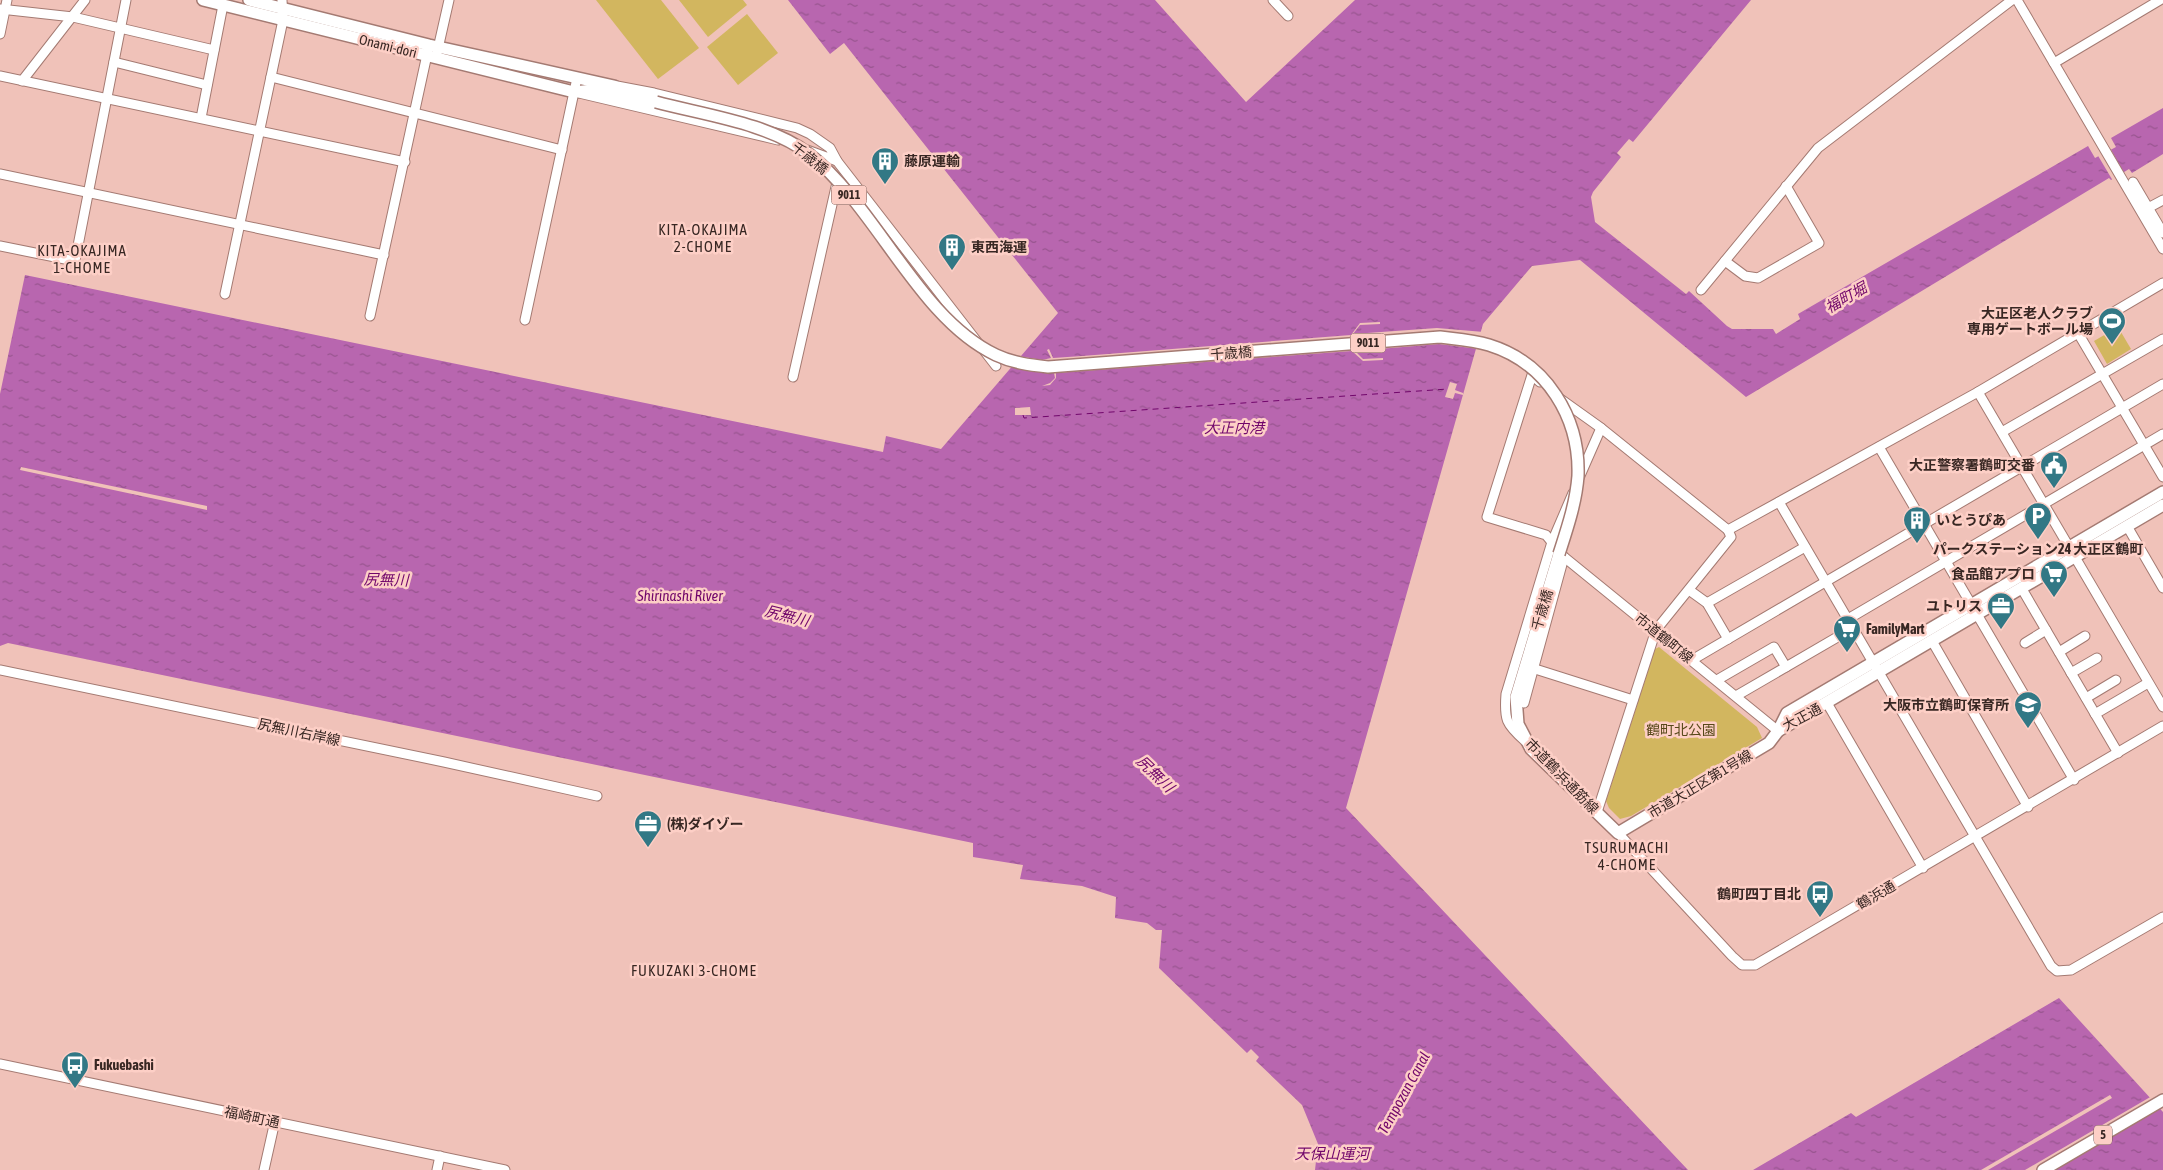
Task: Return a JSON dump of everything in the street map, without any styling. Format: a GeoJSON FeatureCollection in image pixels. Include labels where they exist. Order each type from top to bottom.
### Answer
{"type":"FeatureCollection","features":[{"type":"Feature","properties":{"kind":"main road","name":"Onami-dori"},"geometry":{"type":"LineString","coordinates":[[203,0],[283,20],[614,86]]}},
{"type":"Feature","properties":{"kind":"main road","name":"Onami-dori"},"geometry":{"type":"LineString","coordinates":[[249,0],[282,4],[574,92],[593,90],[633,98]]}},
{"type":"Feature","properties":{"kind":"main road"},"geometry":{"type":"LineString","coordinates":[[614,86],[633,98]]}},
{"type":"Feature","properties":{"kind":"main road","name":"千歳橋"},"geometry":{"type":"LineString","coordinates":[[633,98],[656,102],[768,132],[803,150],[821,164],[846,192],[944,315],[984,349],[1019,363],[1048,367],[1440,338],[1489,345],[1523,360],[1555,392],[1570,422],[1577,451],[1578,478],[1571,517],[1519,683],[1516,713]]}},
{"type":"Feature","properties":{"kind":"main road","name":"大正通"},"geometry":{"type":"LineString","coordinates":[[1778,731],[1827,703],[1876,667],[1932,641],[1974,610],[2069,547],[2163,492]]}},
{"type":"Feature","properties":{"kind":"main road","name":"大正通"},"geometry":{"type":"LineString","coordinates":[[1778,731],[1787,714],[1876,667],[1974,610],[2022,589],[2163,505]]}},
{"type":"Feature","properties":{"kind":"main road","name":"市道鶴浜通筋線"},"geometry":{"type":"LineString","coordinates":[[1516,713],[1526,741],[1618,833]]}},
{"type":"Feature","properties":{"kind":"main road","name":"市道大正区第1号線"},"geometry":{"type":"LineString","coordinates":[[1618,833],[1769,743],[1778,731]]}},
{"type":"Feature","properties":{"kind":"main road","name":"5"},"geometry":{"type":"LineString","coordinates":[[2043,1170],[2163,1100]]}},
{"type":"Feature","properties":{"kind":"street"},"geometry":{"type":"LineString","coordinates":[[22,81],[85,0]]}},
{"type":"Feature","properties":{"kind":"street"},"geometry":{"type":"LineString","coordinates":[[0,246],[75,261],[126,0]]}},
{"type":"Feature","properties":{"kind":"street"},"geometry":{"type":"LineString","coordinates":[[370,316],[415,113],[449,0]]}},
{"type":"Feature","properties":{"kind":"street"},"geometry":{"type":"LineString","coordinates":[[1273,0],[1288,16]]}},
{"type":"Feature","properties":{"kind":"street"},"geometry":{"type":"LineString","coordinates":[[1701,290],[1818,148],[2012,0]]}},
{"type":"Feature","properties":{"kind":"street"},"geometry":{"type":"LineString","coordinates":[[2017,0],[2100,141],[2148,208],[2163,233]]}},
{"type":"Feature","properties":{"kind":"street"},"geometry":{"type":"LineString","coordinates":[[2054,63],[2160,0]]}},
{"type":"Feature","properties":{"kind":"street"},"geometry":{"type":"LineString","coordinates":[[225,294],[238,225],[283,20],[282,4]]}},
{"type":"Feature","properties":{"kind":"street"},"geometry":{"type":"LineString","coordinates":[[200,118],[223,5]]}},
{"type":"Feature","properties":{"kind":"street"},"geometry":{"type":"LineString","coordinates":[[0,34],[4,6],[73,16],[214,50]]}},
{"type":"Feature","properties":{"kind":"street"},"geometry":{"type":"LineString","coordinates":[[114,62],[207,85]]}},
{"type":"Feature","properties":{"kind":"street"},"geometry":{"type":"LineString","coordinates":[[0,76],[405,162]]}},
{"type":"Feature","properties":{"kind":"street"},"geometry":{"type":"LineString","coordinates":[[271,78],[562,150]]}},
{"type":"Feature","properties":{"kind":"street"},"geometry":{"type":"LineString","coordinates":[[525,320],[577,78]]}},
{"type":"Feature","properties":{"kind":"street"},"geometry":{"type":"LineString","coordinates":[[614,86],[654,93],[797,128],[810,134],[830,148],[839,164],[996,366]]}},
{"type":"Feature","properties":{"kind":"street"},"geometry":{"type":"LineString","coordinates":[[574,92],[785,142],[839,164]]}},
{"type":"Feature","properties":{"kind":"street"},"geometry":{"type":"LineString","coordinates":[[785,142],[797,128]]}},
{"type":"Feature","properties":{"kind":"street"},"geometry":{"type":"LineString","coordinates":[[793,377],[839,164]]}},
{"type":"Feature","properties":{"kind":"street"},"geometry":{"type":"LineString","coordinates":[[0,174],[384,255]]}},
{"type":"Feature","properties":{"kind":"street"},"geometry":{"type":"LineString","coordinates":[[2129,183],[2163,249]]}},
{"type":"Feature","properties":{"kind":"street"},"geometry":{"type":"LineString","coordinates":[[1725,261],[1745,276],[1758,278],[1820,243],[1786,186]]}},
{"type":"Feature","properties":{"kind":"street"},"geometry":{"type":"LineString","coordinates":[[2148,208],[2163,200]]}},
{"type":"Feature","properties":{"kind":"street"},"geometry":{"type":"LineString","coordinates":[[1728,530],[1978,392],[2163,283]]}},
{"type":"Feature","properties":{"kind":"street"},"geometry":{"type":"LineString","coordinates":[[2078,333],[2163,477]]}},
{"type":"Feature","properties":{"kind":"street"},"geometry":{"type":"LineString","coordinates":[[2002,432],[2163,338]]}},
{"type":"Feature","properties":{"kind":"street"},"geometry":{"type":"LineString","coordinates":[[1552,542],[1546,535],[1487,517],[1532,376],[1601,428],[1728,530],[1731,537],[1656,630],[1597,812]]}},
{"type":"Feature","properties":{"kind":"street"},"geometry":{"type":"LineString","coordinates":[[1692,660],[2163,384]]}},
{"type":"Feature","properties":{"kind":"street"},"geometry":{"type":"LineString","coordinates":[[1978,392],[2163,707]]}},
{"type":"Feature","properties":{"kind":"street"},"geometry":{"type":"LineString","coordinates":[[1526,741],[1508,725],[1505,716],[1506,694],[1552,542],[1601,428]]}},
{"type":"Feature","properties":{"kind":"street"},"geometry":{"type":"LineString","coordinates":[[1848,619],[2163,434]]}},
{"type":"Feature","properties":{"kind":"street"},"geometry":{"type":"LineString","coordinates":[[1879,447],[2074,780]]}},
{"type":"Feature","properties":{"kind":"street"},"geometry":{"type":"LineString","coordinates":[[1779,502],[2051,966],[2057,971],[2071,970],[2163,917]]}},
{"type":"Feature","properties":{"kind":"street"},"geometry":{"type":"LineString","coordinates":[[2127,526],[2163,588]]}},
{"type":"Feature","properties":{"kind":"street","name":"市道鶴町線"},"geometry":{"type":"LineString","coordinates":[[1552,542],[1564,557],[1778,731]]}},
{"type":"Feature","properties":{"kind":"street"},"geometry":{"type":"LineString","coordinates":[[1707,603],[1805,547]]}},
{"type":"Feature","properties":{"kind":"street"},"geometry":{"type":"LineString","coordinates":[[1524,703],[1532,668],[1564,557]]}},
{"type":"Feature","properties":{"kind":"street"},"geometry":{"type":"LineString","coordinates":[[2022,589],[2118,753]]}},
{"type":"Feature","properties":{"kind":"street"},"geometry":{"type":"LineString","coordinates":[[1689,590],[1707,603],[1728,639]]}},
{"type":"Feature","properties":{"kind":"street"},"geometry":{"type":"LineString","coordinates":[[1736,696],[1853,628]]}},
{"type":"Feature","properties":{"kind":"street"},"geometry":{"type":"LineString","coordinates":[[2025,643],[2046,630]]}},
{"type":"Feature","properties":{"kind":"street"},"geometry":{"type":"LineString","coordinates":[[2059,652],[2085,636]]}},
{"type":"Feature","properties":{"kind":"street"},"geometry":{"type":"LineString","coordinates":[[1932,641],[2028,807]]}},
{"type":"Feature","properties":{"kind":"street"},"geometry":{"type":"LineString","coordinates":[[1717,680],[1774,647],[1786,667]]}},
{"type":"Feature","properties":{"kind":"street"},"geometry":{"type":"LineString","coordinates":[[2071,673],[2097,658]]}},
{"type":"Feature","properties":{"kind":"street"},"geometry":{"type":"LineString","coordinates":[[1532,668],[1633,700]]}},
{"type":"Feature","properties":{"kind":"street","name":"尻無川右岸線"},"geometry":{"type":"LineString","coordinates":[[0,673],[444,762],[597,796]]}},
{"type":"Feature","properties":{"kind":"street"},"geometry":{"type":"LineString","coordinates":[[2086,698],[2116,680]]}},
{"type":"Feature","properties":{"kind":"street"},"geometry":{"type":"LineString","coordinates":[[2095,714],[2148,683]]}},
{"type":"Feature","properties":{"kind":"street"},"geometry":{"type":"LineString","coordinates":[[1827,703],[1923,868]]}},
{"type":"Feature","properties":{"kind":"street","name":"鶴浜通"},"geometry":{"type":"LineString","coordinates":[[1618,833],[1742,965],[1755,965],[1976,838],[2163,726]]}},
{"type":"Feature","properties":{"kind":"street","name":"福崎町通"},"geometry":{"type":"LineString","coordinates":[[0,1064],[505,1170]]}},
{"type":"Feature","properties":{"kind":"street"},"geometry":{"type":"LineString","coordinates":[[264,1170],[275,1121]]}},
{"type":"Feature","properties":{"kind":"street"},"geometry":{"type":"LineString","coordinates":[[437,1170],[440,1156]]}},
{"type":"Feature","properties":{"kind":"green space"},"geometry":{"type":"Polygon","coordinates":[[[596,0],[661,0],[699,48],[658,79],[596,0]]]}},
{"type":"Feature","properties":{"kind":"green space"},"geometry":{"type":"Polygon","coordinates":[[[679,0],[743,0],[747,5],[708,37],[679,0]]]}},
{"type":"Feature","properties":{"kind":"green space"},"geometry":{"type":"Polygon","coordinates":[[[747,14],[778,53],[738,85],[707,47],[747,14]]]}},
{"type":"Feature","properties":{"kind":"green space","name":"大正区老人クラブ 専用ゲートボール場"},"geometry":{"type":"Polygon","coordinates":[[[2118,327],[2131,349],[2107,364],[2094,341],[2118,327]]]}},
{"type":"Feature","properties":{"kind":"green space","name":"鶴町北公園"},"geometry":{"type":"Polygon","coordinates":[[[1659,647],[1757,727],[1762,738],[1631,816],[1620,819],[1609,808],[1606,801],[1655,649],[1659,647]]]}},
{"type":"Feature","properties":{"kind":"water"},"geometry":{"type":"Polygon","coordinates":[[[788,0],[1155,0],[1246,102],[1355,0],[1751,0],[1633,142],[1629,139],[1617,153],[1621,157],[1591,197],[1595,222],[1686,294],[1689,291],[1727,326],[1732,329],[1773,329],[1776,334],[1800,319],[1798,314],[2088,146],[2095,158],[2116,147],[2111,138],[2163,108],[2163,154],[2132,173],[2129,169],[2111,180],[2109,178],[1746,397],[1580,260],[1532,266],[1483,324],[1346,808],[1688,1170],[1315,1170],[1318,1144],[1302,1105],[1256,1061],[1259,1057],[1251,1049],[1247,1053],[1159,968],[1162,930],[1156,930],[1147,923],[1115,918],[1116,897],[1082,886],[1020,879],[1023,865],[973,857],[973,843],[8,643],[0,646],[0,394],[25,275],[883,452],[886,436],[941,449],[1058,313],[844,43],[830,54],[788,0]]]}},
{"type":"Feature","properties":{"kind":"water"},"geometry":{"type":"Polygon","coordinates":[[[2059,998],[2163,1112],[2163,1170],[1753,1170],[1851,1113],[1856,1117],[2059,998]]]}},
{"type":"Feature","properties":{"kind":"pier"},"geometry":{"type":"Polygon","coordinates":[[[2110,148],[2125,175],[2113,181],[2097,154],[2110,148]]]}},
{"type":"Feature","properties":{"kind":"pier"},"geometry":{"type":"Polygon","coordinates":[[[1380,322],[1380,324],[1360,325],[1353,334],[1437,328],[1484,332],[1479,349],[1439,344],[1355,351],[1363,359],[1383,358],[1383,360],[1363,361],[1352,351],[1056,373],[1056,378],[1050,385],[1042,386],[1050,383],[1055,378],[1054,373],[1010,365],[1018,356],[1042,360],[1051,358],[1047,350],[1049,349],[1053,358],[1351,335],[1360,323],[1380,322]]]}},
{"type":"Feature","properties":{"kind":"pier"},"geometry":{"type":"Polygon","coordinates":[[[1450,382],[1457,384],[1455,390],[1463,393],[1463,395],[1455,393],[1453,399],[1445,397],[1450,382]]]}},
{"type":"Feature","properties":{"kind":"pier"},"geometry":{"type":"Polygon","coordinates":[[[1030,407],[1031,415],[1015,415],[1015,408],[1030,407]]]}},
{"type":"Feature","properties":{"kind":"pier"},"geometry":{"type":"Polygon","coordinates":[[[21,467],[207,506],[207,510],[20,470],[21,467]]]}},
{"type":"Feature","properties":{"kind":"pier"},"geometry":{"type":"Polygon","coordinates":[[[2110,1095],[2112,1098],[1988,1170],[1981,1170],[2110,1095]]]}},
{"type":"Feature","properties":{"kind":"pier"},"geometry":{"type":"Polygon","coordinates":[[[2152,1096],[2162,1107],[2053,1170],[2025,1170],[2152,1096]]]}},
{"type":"Feature","properties":{"kind":"ferry route"},"geometry":{"type":"LineString","coordinates":[[1023,415],[1024,418],[1448,389]]}},
{"type":"Feature","properties":{"kind":"place","name":"藤原運輸"},"geometry":{"type":"Point","coordinates":[885,185]}},
{"type":"Feature","properties":{"kind":"place","name":"東西海運"},"geometry":{"type":"Point","coordinates":[952,271]}},
{"type":"Feature","properties":{"kind":"place","name":"大正区老人クラブ 専用ゲートボール場"},"geometry":{"type":"Point","coordinates":[2112,345]}},
{"type":"Feature","properties":{"kind":"place","name":"大正警察署鶴町交番"},"geometry":{"type":"Point","coordinates":[2054,489]}},
{"type":"Feature","properties":{"kind":"place","name":"パークステーション24 大正区鶴町"},"geometry":{"type":"Point","coordinates":[2038,540]}},
{"type":"Feature","properties":{"kind":"place","name":"いとうぴあ"},"geometry":{"type":"Point","coordinates":[1917,544]}},
{"type":"Feature","properties":{"kind":"place","name":"食品館アプロ"},"geometry":{"type":"Point","coordinates":[2054,598]}},
{"type":"Feature","properties":{"kind":"place","name":"ユトリス"},"geometry":{"type":"Point","coordinates":[2001,630]}},
{"type":"Feature","properties":{"kind":"place","name":"FamilyMart"},"geometry":{"type":"Point","coordinates":[1847,653]}},
{"type":"Feature","properties":{"kind":"place","name":"大阪市立鶴町保育所"},"geometry":{"type":"Point","coordinates":[2028,729]}},
{"type":"Feature","properties":{"kind":"place","name":"(株)ダイゾー"},"geometry":{"type":"Point","coordinates":[648,848]}},
{"type":"Feature","properties":{"kind":"place","name":"鶴町四丁目北"},"geometry":{"type":"Point","coordinates":[1820,918]}},
{"type":"Feature","properties":{"kind":"place","name":"Fukuebashi"},"geometry":{"type":"Point","coordinates":[75,1089]}},
{"type":"Feature","properties":{"kind":"district","name":"KITA-OKAJIMA 2-CHOME"},"geometry":{"type":"Point","coordinates":[703,238]}},
{"type":"Feature","properties":{"kind":"district","name":"KITA-OKAJIMA 1-CHOME"},"geometry":{"type":"Point","coordinates":[82,260]}},
{"type":"Feature","properties":{"kind":"district","name":"TSURUMACHI 4-CHOME"},"geometry":{"type":"Point","coordinates":[1627,856]}},
{"type":"Feature","properties":{"kind":"district","name":"FUKUZAKI 3-CHOME"},"geometry":{"type":"Point","coordinates":[694,971]}},
{"type":"Feature","properties":{"kind":"water label","name":"福町堀"},"geometry":{"type":"Point","coordinates":[1846,298]}},
{"type":"Feature","properties":{"kind":"water label","name":"大正内港"},"geometry":{"type":"Point","coordinates":[1234,428]}},
{"type":"Feature","properties":{"kind":"water label","name":"尻無川"},"geometry":{"type":"Point","coordinates":[386,580]}},
{"type":"Feature","properties":{"kind":"water label","name":"Shirinashi River"},"geometry":{"type":"Point","coordinates":[680,596]}},
{"type":"Feature","properties":{"kind":"water label","name":"尻無川"},"geometry":{"type":"Point","coordinates":[787,616]}},
{"type":"Feature","properties":{"kind":"water label","name":"尻無川"},"geometry":{"type":"Point","coordinates":[1155,774]}},
{"type":"Feature","properties":{"kind":"water label","name":"Tempozan Canal"},"geometry":{"type":"Point","coordinates":[1404,1093]}},
{"type":"Feature","properties":{"kind":"water label","name":"天保山運河"},"geometry":{"type":"Point","coordinates":[1332,1154]}}]}
